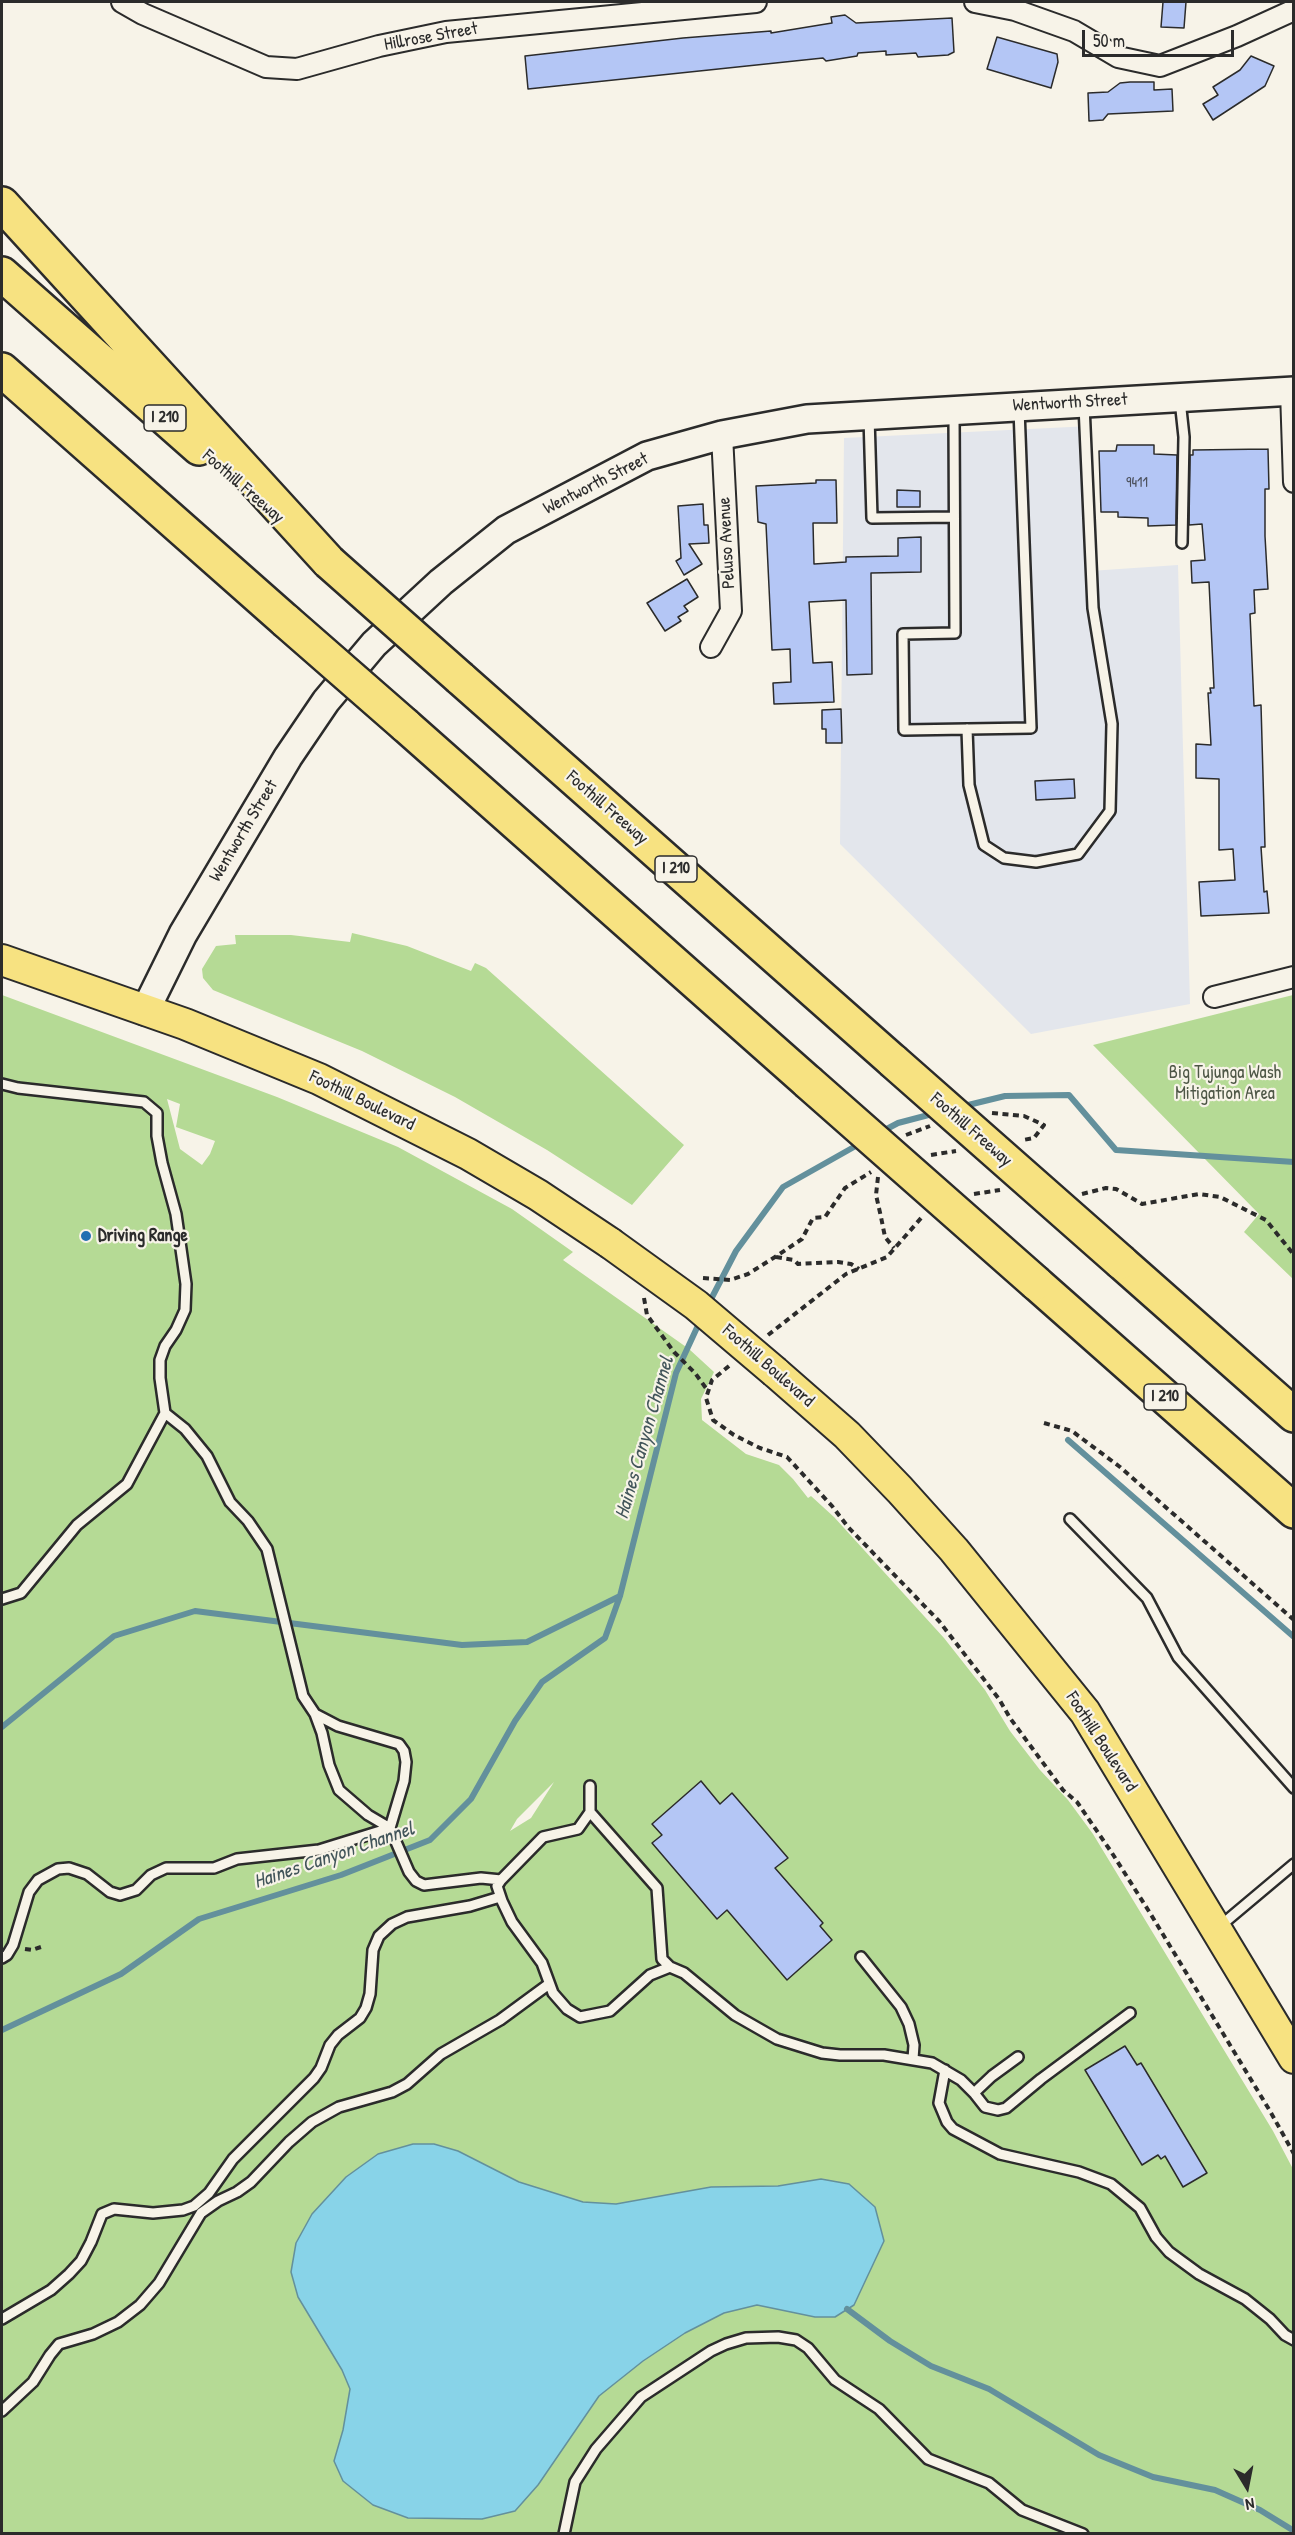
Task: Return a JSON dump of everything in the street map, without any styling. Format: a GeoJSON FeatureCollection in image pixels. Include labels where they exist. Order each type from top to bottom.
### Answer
{"type":"FeatureCollection","features":[{"type":"Feature","properties":{"kind":"highway"},"geometry":{"type":"LineString","coordinates":[[2,204],[329,562]]}},
{"type":"Feature","properties":{"kind":"highway","name":"Foothill Freeway"},"geometry":{"type":"LineString","coordinates":[[2,274],[1293,1415]]}},
{"type":"Feature","properties":{"kind":"highway","name":"I 210"},"geometry":{"type":"LineString","coordinates":[[2,370],[1293,1510]]}},
{"type":"Feature","properties":{"kind":"highway"},"geometry":{"type":"LineString","coordinates":[[2,383],[121,474]]}},
{"type":"Feature","properties":{"kind":"main road","name":"Wentworth Street"},"geometry":{"type":"LineString","coordinates":[[145,1011],[183,934],[288,757],[327,700],[374,644],[441,582],[506,530],[647,456],[722,435],[807,418],[1292,391]]}},
{"type":"Feature","properties":{"kind":"main road","name":"Foothill Boulevard"},"geometry":{"type":"LineString","coordinates":[[2,960],[185,1024],[319,1079],[396,1116],[538,1195],[610,1243],[696,1305],[775,1372],[847,1434],[900,1490],[954,1550],[1085,1712],[1293,2058]]}},
{"type":"Feature","properties":{"kind":"street","name":"Hillrose Street"},"geometry":{"type":"LineString","coordinates":[[122,2],[143,14],[266,67],[297,69],[379,46],[446,32],[756,2]]}},
{"type":"Feature","properties":{"kind":"street"},"geometry":{"type":"LineString","coordinates":[[975,2],[1015,10],[1074,31],[1118,57],[1160,66],[1237,36],[1293,10]]}},
{"type":"Feature","properties":{"kind":"street"},"geometry":{"type":"LineString","coordinates":[[1292,391],[1293,482]]}},
{"type":"Feature","properties":{"kind":"street","name":"Peluso Avenue"},"geometry":{"type":"LineString","coordinates":[[711,647],[731,611],[722,435]]}},
{"type":"Feature","properties":{"kind":"street"},"geometry":{"type":"LineString","coordinates":[[1214,997],[1293,977]]}},
{"type":"Feature","properties":{"kind":"lane"},"geometry":{"type":"LineString","coordinates":[[1180,397],[1184,437],[1182,543]]}},
{"type":"Feature","properties":{"kind":"lane"},"geometry":{"type":"LineString","coordinates":[[967,729],[969,785],[984,845],[1004,858],[1036,862],[1078,854],[1110,811],[1112,724],[1093,608],[1084,403]]}},
{"type":"Feature","properties":{"kind":"lane"},"geometry":{"type":"LineString","coordinates":[[954,410],[955,633],[903,634],[904,730],[1031,728],[1019,406]]}},
{"type":"Feature","properties":{"kind":"lane"},"geometry":{"type":"LineString","coordinates":[[869,415],[872,518],[954,517]]}},
{"type":"Feature","properties":{"kind":"lane"},"geometry":{"type":"LineString","coordinates":[[2,1084],[18,1088],[144,1102],[157,1113],[157,1136],[176,1214],[186,1284],[185,1310],[160,1360],[165,1413],[127,1484],[76,1525],[21,1593],[2,1599]]}},
{"type":"Feature","properties":{"kind":"lane"},"geometry":{"type":"LineString","coordinates":[[165,1413],[185,1429],[207,1456],[230,1502],[257,1533],[267,1549],[303,1696],[315,1714],[329,1765],[339,1790],[368,1815],[390,1828]]}},
{"type":"Feature","properties":{"kind":"lane"},"geometry":{"type":"LineString","coordinates":[[1070,1518],[1147,1598],[1178,1657],[1293,1788]]}},
{"type":"Feature","properties":{"kind":"lane"},"geometry":{"type":"LineString","coordinates":[[315,1714],[338,1726],[399,1744],[404,1751],[406,1761],[404,1781],[390,1828],[398,1851],[416,1881],[424,1885],[481,1878],[501,1880]]}},
{"type":"Feature","properties":{"kind":"lane"},"geometry":{"type":"LineString","coordinates":[[590,1786],[590,1812],[578,1829],[543,1837],[501,1880],[497,1886],[500,1897],[512,1922],[542,1963],[553,1993],[567,2009],[580,2017],[610,2011],[650,1975],[670,1967]]}},
{"type":"Feature","properties":{"kind":"lane"},"geometry":{"type":"LineString","coordinates":[[590,1812],[657,1888],[662,1959],[670,1967],[684,1973],[735,2015],[777,2039],[822,2053],[885,2055],[932,2062],[974,2093],[985,2107],[998,2110],[1005,2108],[1130,2013]]}},
{"type":"Feature","properties":{"kind":"lane"},"geometry":{"type":"LineString","coordinates":[[2,1958],[7,1955],[13,1945],[29,1892],[38,1880],[58,1869],[69,1868],[87,1874],[110,1892],[120,1895],[136,1890],[151,1875],[166,1868],[214,1868],[237,1858],[318,1850],[390,1828]]}},
{"type":"Feature","properties":{"kind":"lane"},"geometry":{"type":"LineString","coordinates":[[1217,1929],[1293,1864]]}},
{"type":"Feature","properties":{"kind":"lane"},"geometry":{"type":"LineString","coordinates":[[2,2319],[51,2290],[69,2274],[81,2261],[102,2214],[114,2209],[153,2213],[183,2210],[194,2206],[209,2193],[233,2158],[314,2078],[334,2040],[360,2018],[370,1994],[373,1950],[379,1936],[392,1924],[407,1917],[470,1906],[500,1897]]}},
{"type":"Feature","properties":{"kind":"lane"},"geometry":{"type":"LineString","coordinates":[[861,1957],[901,2007],[909,2024],[914,2045],[913,2059]]}},
{"type":"Feature","properties":{"kind":"lane"},"geometry":{"type":"LineString","coordinates":[[2,2411],[33,2382],[59,2344],[93,2334],[118,2322],[140,2305],[159,2283],[201,2214],[251,2182],[312,2121],[339,2107],[392,2092],[407,2084],[441,2054],[500,2020],[549,1984]]}},
{"type":"Feature","properties":{"kind":"lane"},"geometry":{"type":"LineString","coordinates":[[974,2093],[1018,2057]]}},
{"type":"Feature","properties":{"kind":"lane"},"geometry":{"type":"LineString","coordinates":[[945,2070],[939,2103],[946,2122],[953,2129],[1000,2154],[1079,2172],[1111,2184],[1140,2208],[1156,2237],[1169,2252],[1199,2274],[1245,2299],[1293,2340]]}},
{"type":"Feature","properties":{"kind":"lane"},"geometry":{"type":"LineString","coordinates":[[564,2534],[575,2482],[596,2449],[641,2397],[718,2347],[746,2338],[778,2337],[796,2340],[808,2348],[836,2380],[879,2409],[928,2459],[988,2483],[1022,2510],[1083,2534]]}},
{"type":"Feature","properties":{"kind":"path"},"geometry":{"type":"LineString","coordinates":[[985,1112],[1023,1116],[1044,1125],[1034,1138],[1012,1142]]}},
{"type":"Feature","properties":{"kind":"path"},"geometry":{"type":"LineString","coordinates":[[903,1137],[909,1132],[937,1123]]}},
{"type":"Feature","properties":{"kind":"path"},"geometry":{"type":"LineString","coordinates":[[927,1156],[959,1150]]}},
{"type":"Feature","properties":{"kind":"path"},"geometry":{"type":"LineString","coordinates":[[693,1277],[730,1280],[748,1274],[802,1239],[813,1218],[825,1216],[845,1188],[878,1170],[876,1195],[885,1237],[894,1248]]}},
{"type":"Feature","properties":{"kind":"path"},"geometry":{"type":"LineString","coordinates":[[1073,1193],[1084,1194],[1106,1188],[1116,1189],[1142,1204],[1199,1194],[1220,1197],[1266,1220],[1293,1255]]}},
{"type":"Feature","properties":{"kind":"path"},"geometry":{"type":"LineString","coordinates":[[972,1195],[1005,1189]]}},
{"type":"Feature","properties":{"kind":"path"},"geometry":{"type":"LineString","coordinates":[[759,1342],[846,1274],[887,1257],[924,1216]]}},
{"type":"Feature","properties":{"kind":"path"},"geometry":{"type":"LineString","coordinates":[[775,1257],[794,1260],[798,1264],[838,1262],[850,1264],[859,1269]]}},
{"type":"Feature","properties":{"kind":"path"},"geometry":{"type":"LineString","coordinates":[[646,1293],[643,1300],[647,1316],[708,1392]]}},
{"type":"Feature","properties":{"kind":"path"},"geometry":{"type":"LineString","coordinates":[[730,1365],[712,1380],[706,1398],[713,1420],[734,1435],[760,1448],[787,1457],[848,1527],[939,1621],[999,1699],[1010,1718],[1063,1790],[1077,1802],[1112,1853],[1264,2101],[1293,2154]]}},
{"type":"Feature","properties":{"kind":"path"},"geometry":{"type":"LineString","coordinates":[[1044,1423],[1072,1431],[1120,1467],[1293,1620]]}},
{"type":"Feature","properties":{"kind":"shaded area"},"geometry":{"type":"Polygon","coordinates":[[[1091,426],[1090,571],[1178,565],[1190,1004],[1031,1034],[840,844],[844,438],[1091,426]]]}},
{"type":"Feature","properties":{"kind":"green space"},"geometry":{"type":"Polygon","coordinates":[[[352,933],[407,946],[471,971],[475,963],[486,968],[684,1145],[632,1205],[547,1150],[455,1097],[362,1051],[213,990],[203,978],[202,969],[216,946],[236,944],[235,935],[291,935],[350,942],[352,933]]]}},
{"type":"Feature","properties":{"kind":"green space"},"geometry":{"type":"Polygon","coordinates":[[[2,995],[277,1097],[398,1147],[512,1209],[573,1252],[563,1260],[689,1349],[714,1372],[701,1399],[702,1420],[746,1454],[779,1465],[808,1498],[811,1496],[834,1517],[944,1638],[985,1690],[1010,1731],[1040,1770],[1068,1800],[1093,1834],[1273,2131],[1293,2169],[1294,2533],[2,2533],[2,995]],[[167,1099],[180,1149],[202,1165],[215,1141],[176,1127],[180,1104],[167,1099]],[[554,1782],[517,1819],[510,1831],[531,1818],[554,1782]]]}},
{"type":"Feature","properties":{"kind":"green space","name":"Big Tujunga Wash Mitigation Area"},"geometry":{"type":"Polygon","coordinates":[[[1294,995],[1293,1279],[1244,1232],[1259,1214],[1093,1045],[1294,995]]]}},
{"type":"Feature","properties":{"kind":"water"},"geometry":{"type":"Polygon","coordinates":[[[413,2144],[434,2144],[458,2151],[519,2182],[583,2202],[616,2204],[711,2187],[778,2186],[821,2179],[849,2184],[875,2207],[884,2241],[854,2305],[835,2317],[815,2317],[757,2305],[724,2313],[685,2333],[643,2361],[599,2396],[538,2485],[515,2511],[482,2519],[408,2518],[373,2505],[343,2481],[334,2461],[343,2430],[350,2389],[342,2370],[298,2297],[291,2272],[296,2243],[312,2214],[346,2177],[378,2154],[413,2144]]]}},
{"type":"Feature","properties":{"kind":"building"},"geometry":{"type":"Polygon","coordinates":[[[1163,2],[1186,2],[1184,28],[1161,27],[1163,2]]]}},
{"type":"Feature","properties":{"kind":"building"},"geometry":{"type":"Polygon","coordinates":[[[845,15],[856,23],[952,18],[954,52],[948,55],[918,57],[916,53],[886,55],[886,51],[858,53],[857,56],[826,61],[823,58],[528,89],[525,56],[683,38],[771,31],[771,33],[832,23],[831,17],[845,15]]]}},
{"type":"Feature","properties":{"kind":"building"},"geometry":{"type":"Polygon","coordinates":[[[997,37],[1057,54],[1058,62],[1051,88],[987,69],[997,37]]]}},
{"type":"Feature","properties":{"kind":"building"},"geometry":{"type":"Polygon","coordinates":[[[1251,56],[1274,66],[1265,86],[1213,120],[1203,104],[1218,95],[1213,87],[1240,70],[1251,56]]]}},
{"type":"Feature","properties":{"kind":"building"},"geometry":{"type":"Polygon","coordinates":[[[1154,82],[1154,90],[1172,89],[1173,111],[1108,114],[1103,120],[1089,121],[1088,93],[1108,92],[1120,83],[1154,82]]]}},
{"type":"Feature","properties":{"kind":"building"},"geometry":{"type":"Polygon","coordinates":[[[1117,445],[1154,445],[1154,454],[1177,455],[1176,525],[1148,526],[1148,518],[1118,517],[1118,512],[1101,512],[1099,451],[1116,451],[1117,445]]]}},
{"type":"Feature","properties":{"kind":"building"},"geometry":{"type":"Polygon","coordinates":[[[1268,449],[1269,489],[1265,489],[1265,536],[1268,589],[1254,590],[1255,613],[1250,614],[1254,706],[1261,705],[1265,847],[1261,847],[1264,892],[1267,891],[1269,913],[1201,916],[1199,882],[1235,880],[1233,849],[1219,850],[1219,779],[1196,778],[1196,744],[1211,745],[1208,693],[1211,693],[1210,688],[1214,688],[1209,582],[1192,583],[1191,561],[1205,560],[1202,524],[1189,525],[1190,455],[1193,455],[1193,450],[1268,449]]]}},
{"type":"Feature","properties":{"kind":"building"},"geometry":{"type":"Polygon","coordinates":[[[816,480],[836,480],[837,523],[813,523],[814,564],[846,562],[846,557],[898,556],[898,538],[921,537],[921,572],[871,573],[872,674],[847,675],[846,600],[809,602],[813,663],[832,662],[834,702],[774,704],[773,683],[791,682],[790,649],[772,650],[766,524],[758,522],[756,486],[816,483],[816,480]]]}},
{"type":"Feature","properties":{"kind":"building"},"geometry":{"type":"Polygon","coordinates":[[[897,490],[920,491],[920,507],[897,507],[897,490]]]}},
{"type":"Feature","properties":{"kind":"building"},"geometry":{"type":"Polygon","coordinates":[[[703,504],[704,525],[708,525],[709,543],[689,544],[702,564],[684,575],[676,561],[681,558],[678,506],[703,504]]]}},
{"type":"Feature","properties":{"kind":"building"},"geometry":{"type":"Polygon","coordinates":[[[687,579],[698,597],[684,606],[688,611],[678,617],[681,621],[665,631],[647,603],[687,579]]]}},
{"type":"Feature","properties":{"kind":"building"},"geometry":{"type":"Polygon","coordinates":[[[841,709],[842,743],[826,743],[826,729],[822,729],[822,710],[841,709]]]}},
{"type":"Feature","properties":{"kind":"building"},"geometry":{"type":"Polygon","coordinates":[[[1074,779],[1075,798],[1036,800],[1035,781],[1074,779]]]}},
{"type":"Feature","properties":{"kind":"building"},"geometry":{"type":"Polygon","coordinates":[[[701,1781],[720,1804],[732,1793],[788,1858],[775,1868],[823,1923],[820,1926],[832,1940],[787,1980],[727,1910],[717,1919],[652,1843],[662,1835],[652,1824],[701,1781]]]}},
{"type":"Feature","properties":{"kind":"building"},"geometry":{"type":"Polygon","coordinates":[[[1125,2046],[1137,2065],[1141,2063],[1207,2173],[1183,2187],[1165,2156],[1161,2159],[1158,2155],[1142,2165],[1085,2070],[1125,2046]]]}},
{"type":"Feature","properties":{"kind":"waterway","name":"Haines Canyon Channel"},"geometry":{"type":"LineString","coordinates":[[960,1107],[1005,1096],[1069,1095],[1116,1150],[1294,1162]]}},
{"type":"Feature","properties":{"kind":"waterway","name":"Haines Canyon Channel"},"geometry":{"type":"LineString","coordinates":[[881,1132],[898,1123],[936,1113]]}},
{"type":"Feature","properties":{"kind":"waterway","name":"Haines Canyon Channel"},"geometry":{"type":"LineString","coordinates":[[708,1305],[736,1251],[783,1187],[861,1143]]}},
{"type":"Feature","properties":{"kind":"waterway","name":"Haines Canyon Channel"},"geometry":{"type":"LineString","coordinates":[[2,2030],[121,1974],[199,1919],[341,1875],[430,1840],[471,1799],[515,1721],[542,1682],[605,1638],[620,1596],[676,1373],[701,1319]]}},
{"type":"Feature","properties":{"kind":"waterway"},"geometry":{"type":"LineString","coordinates":[[1068,1440],[1294,1637]]}},
{"type":"Feature","properties":{"kind":"waterway","name":"Haines Canyon Channel"},"geometry":{"type":"LineString","coordinates":[[2,1727],[114,1636],[195,1611],[462,1645],[527,1642],[620,1596]]}},
{"type":"Feature","properties":{"kind":"waterway"},"geometry":{"type":"LineString","coordinates":[[847,2309],[890,2341],[931,2366],[989,2389],[1099,2455],[1153,2477],[1215,2490],[1260,2510],[1294,2531]]}},
{"type":"Feature","properties":{"kind":"place","name":"Driving Range"},"geometry":{"type":"Point","coordinates":[86,1236]}}]}
